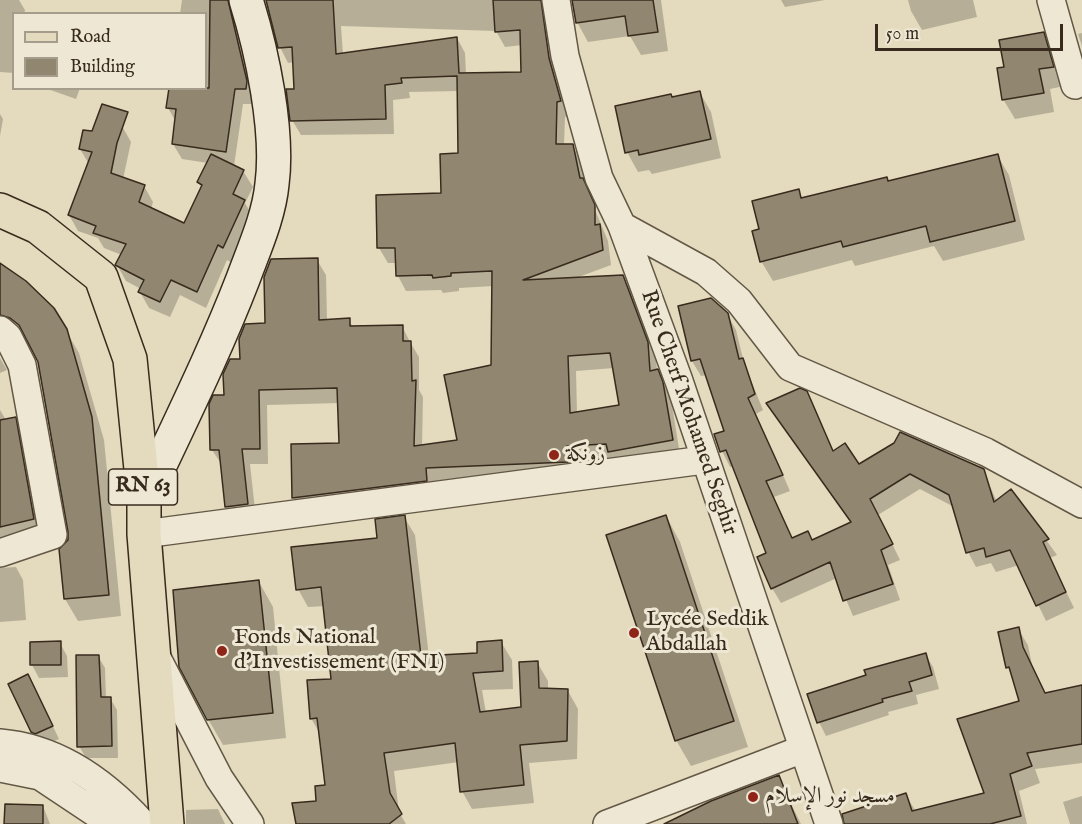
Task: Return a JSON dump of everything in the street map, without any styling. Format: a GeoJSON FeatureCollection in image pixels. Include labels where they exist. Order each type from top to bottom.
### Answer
{"type":"FeatureCollection","features":[{"type":"Feature","properties":{"kind":"main road"},"geometry":{"type":"LineString","coordinates":[[144,499],[226,322],[256,243],[273,184],[273,135],[257,35],[246,0]]}},
{"type":"Feature","properties":{"kind":"main road","name":"RN 63"},"geometry":{"type":"LineString","coordinates":[[0,210],[38,227],[101,277],[130,359],[144,499],[144,534],[168,824]]}},
{"type":"Feature","properties":{"kind":"street","name":"Rue Cherf Mohamed Seghir"},"geometry":{"type":"LineString","coordinates":[[556,0],[565,56],[599,178],[622,226],[679,381],[829,824]]}},
{"type":"Feature","properties":{"kind":"street"},"geometry":{"type":"LineString","coordinates":[[1051,0],[1075,85]]}},
{"type":"Feature","properties":{"kind":"street"},"geometry":{"type":"LineString","coordinates":[[622,226],[706,272],[739,301],[790,367],[986,452],[1082,504]]}},
{"type":"Feature","properties":{"kind":"street"},"geometry":{"type":"LineString","coordinates":[[0,330],[8,337],[11,369],[54,535],[0,553]]}},
{"type":"Feature","properties":{"kind":"street"},"geometry":{"type":"LineString","coordinates":[[144,534],[704,460]]}},
{"type":"Feature","properties":{"kind":"street"},"geometry":{"type":"LineString","coordinates":[[154,653],[219,778],[250,824]]}},
{"type":"Feature","properties":{"kind":"street"},"geometry":{"type":"LineString","coordinates":[[0,743],[16,744],[68,762],[116,794],[143,824]]}},
{"type":"Feature","properties":{"kind":"street"},"geometry":{"type":"LineString","coordinates":[[607,824],[803,749]]}},
{"type":"Feature","properties":{"kind":"street"},"geometry":{"type":"LineString","coordinates":[[0,768],[40,776],[112,824]]}},
{"type":"Feature","properties":{"kind":"building"},"geometry":{"type":"Polygon","coordinates":[[[210,0],[228,0],[247,81],[246,89],[235,89],[226,152],[172,144],[176,109],[166,108],[169,90],[207,90],[209,88],[210,0]]]}},
{"type":"Feature","properties":{"kind":"building"},"geometry":{"type":"Polygon","coordinates":[[[266,0],[333,0],[336,54],[457,37],[459,73],[521,72],[520,30],[495,32],[493,0],[541,0],[549,58],[561,101],[557,102],[556,144],[573,144],[580,178],[583,178],[595,205],[595,225],[600,224],[603,250],[523,280],[623,275],[648,342],[650,371],[658,369],[663,382],[673,440],[608,452],[606,444],[567,446],[568,462],[426,468],[427,481],[292,498],[291,444],[339,443],[337,388],[259,390],[260,449],[242,449],[248,504],[225,507],[219,450],[210,450],[209,404],[213,395],[224,395],[223,374],[230,359],[240,359],[239,339],[245,324],[265,323],[264,277],[271,259],[318,258],[319,320],[350,318],[350,326],[403,325],[403,341],[411,341],[412,381],[416,380],[414,446],[457,440],[444,375],[491,365],[492,271],[451,273],[451,276],[433,278],[432,275],[396,276],[395,248],[377,248],[376,195],[441,193],[440,154],[458,153],[457,76],[401,78],[402,83],[385,85],[386,119],[290,121],[286,89],[294,89],[292,47],[278,48],[266,0]],[[610,353],[568,356],[570,413],[619,405],[610,353]]]}},
{"type":"Feature","properties":{"kind":"building"},"geometry":{"type":"Polygon","coordinates":[[[572,0],[653,0],[658,32],[628,36],[625,16],[576,23],[572,0]]]}},
{"type":"Feature","properties":{"kind":"building"},"geometry":{"type":"Polygon","coordinates":[[[1044,32],[1054,67],[1039,69],[1044,93],[1002,100],[997,68],[1004,67],[999,40],[1044,32]]]}},
{"type":"Feature","properties":{"kind":"building"},"geometry":{"type":"Polygon","coordinates":[[[700,91],[711,139],[639,155],[638,150],[625,153],[615,106],[671,94],[672,97],[700,91]]]}},
{"type":"Feature","properties":{"kind":"building"},"geometry":{"type":"Polygon","coordinates":[[[102,104],[128,112],[117,143],[111,173],[145,185],[139,202],[184,223],[202,185],[197,182],[211,154],[244,170],[233,194],[245,200],[223,248],[218,245],[197,292],[171,280],[160,302],[138,292],[144,280],[115,265],[126,244],[93,233],[96,226],[68,215],[92,152],[79,149],[83,130],[92,131],[102,104]]]}},
{"type":"Feature","properties":{"kind":"building"},"geometry":{"type":"Polygon","coordinates":[[[998,154],[1015,221],[930,242],[926,226],[843,247],[841,241],[760,262],[752,231],[759,229],[752,201],[799,189],[801,198],[887,177],[888,181],[998,154]]]}},
{"type":"Feature","properties":{"kind":"building"},"geometry":{"type":"Polygon","coordinates":[[[0,263],[26,281],[54,308],[67,329],[92,417],[109,595],[64,599],[59,549],[68,540],[68,532],[38,362],[19,325],[10,318],[0,315],[0,263]]]}},
{"type":"Feature","properties":{"kind":"building"},"geometry":{"type":"Polygon","coordinates":[[[711,298],[728,313],[739,359],[743,358],[755,394],[748,398],[783,475],[766,481],[792,538],[808,531],[812,540],[851,522],[766,403],[800,388],[807,391],[833,451],[845,443],[859,464],[894,443],[900,432],[984,469],[994,502],[1011,489],[1049,539],[1043,542],[1066,592],[1036,606],[1010,550],[986,557],[984,548],[966,553],[949,495],[910,474],[870,499],[893,544],[881,550],[893,584],[843,601],[830,562],[771,589],[757,557],[766,553],[726,450],[720,452],[714,434],[724,431],[700,359],[691,361],[678,306],[711,298]]]}},
{"type":"Feature","properties":{"kind":"building"},"geometry":{"type":"Polygon","coordinates":[[[16,417],[34,519],[0,527],[0,420],[16,417]]]}},
{"type":"Feature","properties":{"kind":"building"},"geometry":{"type":"Polygon","coordinates":[[[405,515],[421,656],[477,653],[477,642],[502,640],[503,671],[473,673],[480,712],[521,707],[519,662],[538,661],[539,688],[568,689],[567,741],[520,745],[524,785],[460,792],[455,743],[384,753],[390,793],[402,814],[389,824],[296,824],[292,803],[316,801],[315,786],[325,785],[317,718],[310,719],[307,680],[331,679],[321,587],[296,590],[291,547],[377,538],[375,519],[405,515]]]}},
{"type":"Feature","properties":{"kind":"building"},"geometry":{"type":"Polygon","coordinates":[[[666,515],[734,721],[675,741],[606,535],[666,515]]]}},
{"type":"Feature","properties":{"kind":"building","name":"Fonds National d'Investissement (FNI)"},"geometry":{"type":"Polygon","coordinates":[[[259,580],[273,713],[207,720],[179,667],[173,590],[259,580]]]}},
{"type":"Feature","properties":{"kind":"building"},"geometry":{"type":"Polygon","coordinates":[[[1019,627],[1023,647],[1045,693],[1082,685],[1082,744],[1027,753],[1032,766],[1010,774],[1021,816],[990,824],[844,824],[842,814],[906,793],[912,811],[984,793],[957,719],[1019,701],[1009,667],[1006,668],[998,632],[1019,627]]]}},
{"type":"Feature","properties":{"kind":"building"},"geometry":{"type":"Polygon","coordinates":[[[61,641],[61,665],[30,665],[30,642],[61,641]]]}},
{"type":"Feature","properties":{"kind":"building"},"geometry":{"type":"Polygon","coordinates":[[[926,653],[932,675],[909,682],[912,691],[882,699],[883,702],[817,723],[807,694],[866,675],[864,670],[926,653]]]}},
{"type":"Feature","properties":{"kind":"building"},"geometry":{"type":"Polygon","coordinates":[[[76,655],[99,655],[101,697],[111,697],[112,746],[77,747],[76,655]]]}},
{"type":"Feature","properties":{"kind":"building"},"geometry":{"type":"Polygon","coordinates":[[[28,674],[53,726],[35,734],[31,732],[8,684],[28,674]]]}},
{"type":"Feature","properties":{"kind":"building","name":"مسجد نور الإسلام"},"geometry":{"type":"Polygon","coordinates":[[[779,775],[798,824],[664,824],[711,801],[779,775]]]}},
{"type":"Feature","properties":{"kind":"building"},"geometry":{"type":"Polygon","coordinates":[[[5,804],[43,805],[43,824],[4,824],[5,804]]]}},
{"type":"Feature","properties":{"kind":"place","name":"زونكة"},"geometry":{"type":"Point","coordinates":[554,455]}},
{"type":"Feature","properties":{"kind":"place","name":"Lycée Seddik Abdallah"},"geometry":{"type":"Point","coordinates":[634,633]}},
{"type":"Feature","properties":{"kind":"place","name":"Fonds National d'Investissement (FNI)"},"geometry":{"type":"Point","coordinates":[222,651]}},
{"type":"Feature","properties":{"kind":"place","name":"مسجد نور الإسلام"},"geometry":{"type":"Point","coordinates":[753,797]}}]}
